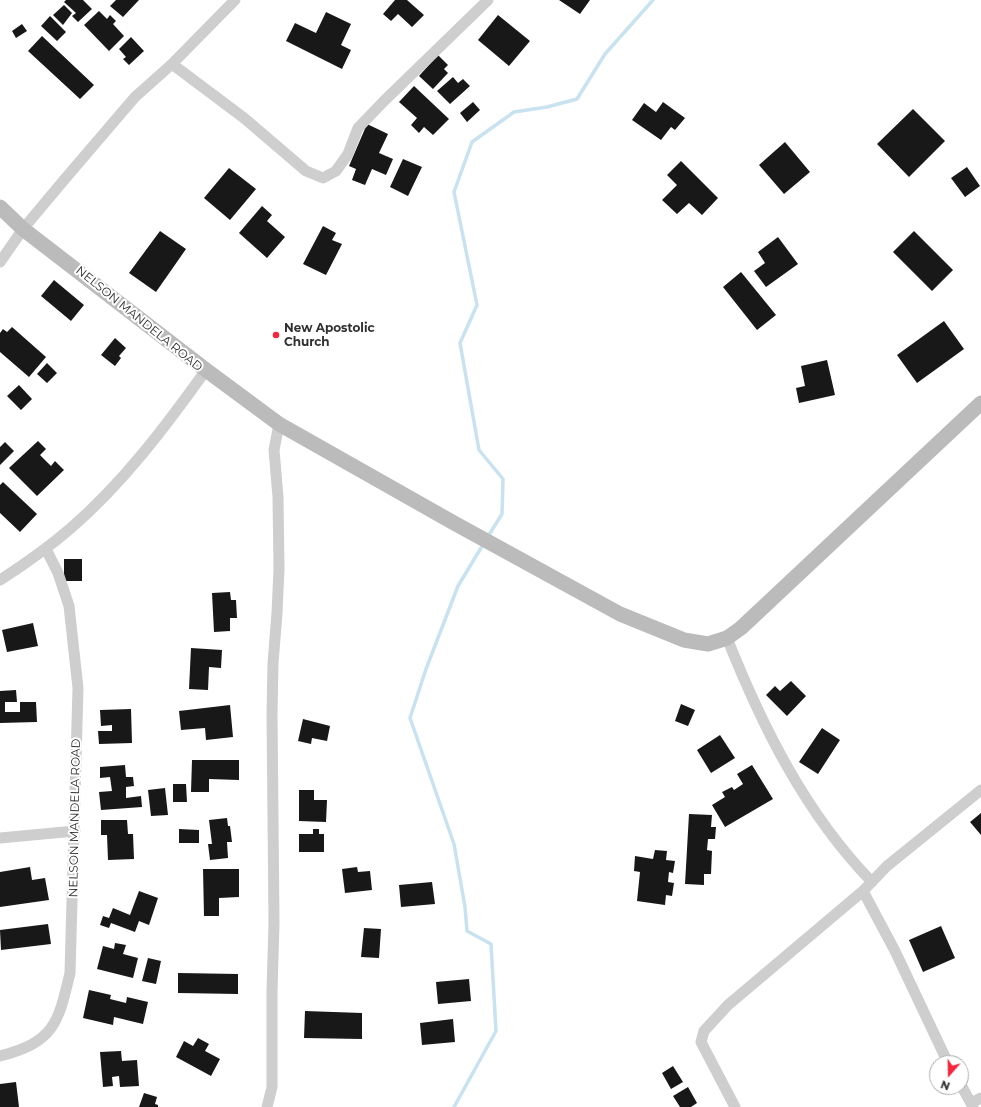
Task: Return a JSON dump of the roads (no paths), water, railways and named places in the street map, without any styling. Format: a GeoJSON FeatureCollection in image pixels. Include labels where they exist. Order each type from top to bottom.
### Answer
{"type":"FeatureCollection","features":[{"type":"Feature","properties":{"kind":"street"},"geometry":{"type":"LineString","coordinates":[[0,262],[24,229],[135,97],[172,64],[235,0]]}},
{"type":"Feature","properties":{"kind":"street"},"geometry":{"type":"LineString","coordinates":[[172,64],[244,118],[306,171],[323,178],[336,171],[348,154],[358,128],[488,0]]}},
{"type":"Feature","properties":{"kind":"street","name":"NELSON MANDELA ROAD"},"geometry":{"type":"LineString","coordinates":[[0,207],[24,229],[206,370],[161,430],[116,483],[72,527],[46,549],[0,580]]}},
{"type":"Feature","properties":{"kind":"street"},"geometry":{"type":"LineString","coordinates":[[206,370],[279,424],[542,572],[620,614],[684,640],[708,644],[728,638],[741,628],[981,403]]}},
{"type":"Feature","properties":{"kind":"street"},"geometry":{"type":"LineString","coordinates":[[267,1107],[272,1087],[274,923],[272,714],[273,662],[279,569],[278,497],[274,450],[279,424]]}},
{"type":"Feature","properties":{"kind":"street","name":"NELSON MANDELA ROAD"},"geometry":{"type":"LineString","coordinates":[[0,1056],[16,1052],[38,1042],[51,1030],[58,1015],[70,973],[78,688],[69,606],[58,573],[46,549]]}},
{"type":"Feature","properties":{"kind":"street"},"geometry":{"type":"LineString","coordinates":[[728,638],[759,714],[805,797],[820,822],[853,862],[872,882]]}},
{"type":"Feature","properties":{"kind":"street"},"geometry":{"type":"LineString","coordinates":[[735,1107],[701,1042],[704,1031],[728,1005],[863,891],[887,866],[981,790]]}},
{"type":"Feature","properties":{"kind":"street"},"geometry":{"type":"LineString","coordinates":[[0,838],[75,831]]}},
{"type":"Feature","properties":{"kind":"street"},"geometry":{"type":"LineString","coordinates":[[863,891],[895,951],[944,1055]]}},
{"type":"Feature","properties":{"kind":"street"},"geometry":{"type":"LineString","coordinates":[[969,1095],[975,1103]]}},
{"type":"Feature","properties":{"kind":"waterway"},"geometry":{"type":"LineString","coordinates":[[487,538],[502,514],[503,479],[479,450],[460,343],[477,305],[454,192],[472,142],[514,112],[547,107],[577,99],[605,54],[653,0]]}},
{"type":"Feature","properties":{"kind":"waterway"},"geometry":{"type":"LineString","coordinates":[[454,1107],[496,1031],[491,944],[467,931],[465,907],[454,844],[410,718],[426,669],[458,586],[484,543]]}},
{"type":"Feature","properties":{"kind":"place","name":"New Apostolic Church"},"geometry":{"type":"Point","coordinates":[276,335]}}]}
